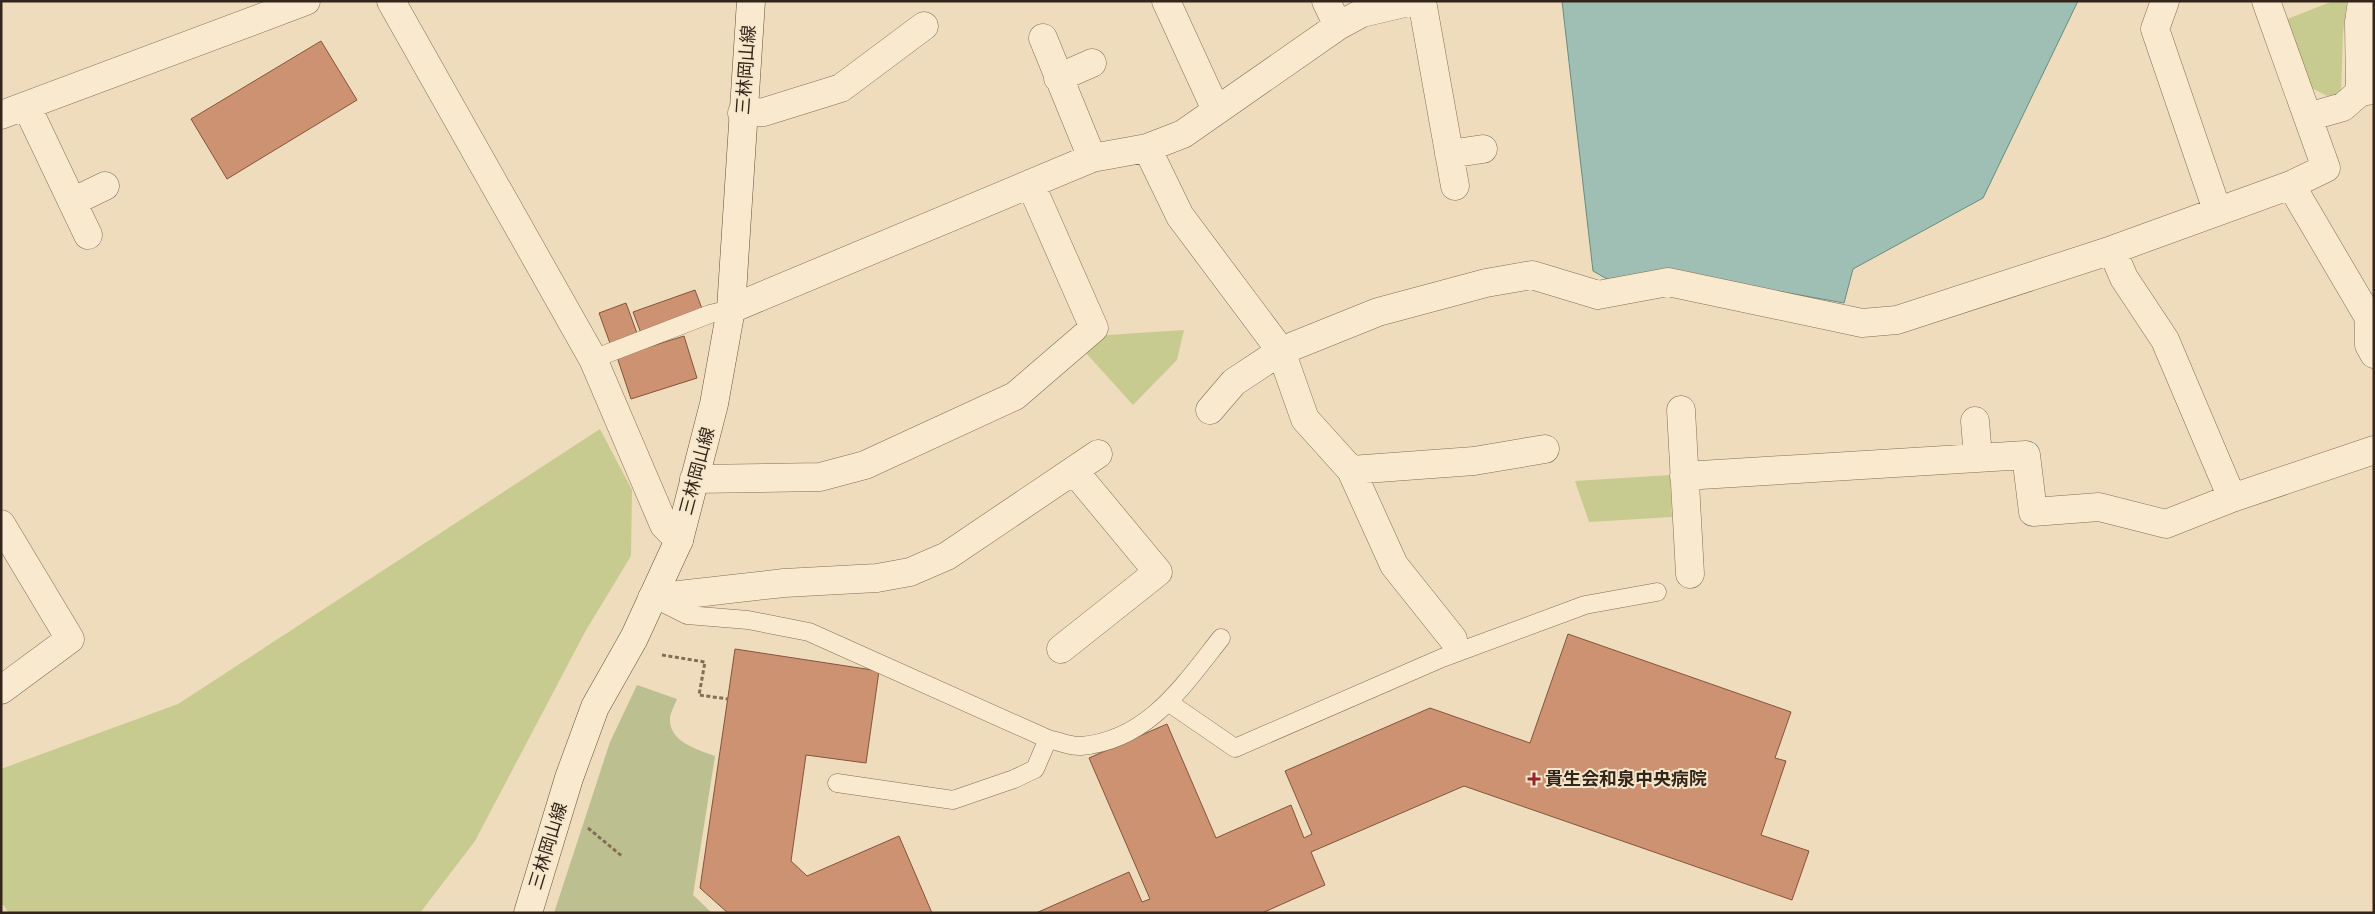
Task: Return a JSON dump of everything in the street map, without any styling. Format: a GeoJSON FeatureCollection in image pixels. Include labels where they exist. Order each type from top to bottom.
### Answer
{"type":"FeatureCollection","features":[{"type":"Feature","properties":{"kind":"street"},"geometry":{"type":"LineString","coordinates":[[1,115],[27,107],[306,1]]}},
{"type":"Feature","properties":{"kind":"street"},"geometry":{"type":"LineString","coordinates":[[391,1],[593,358],[664,524],[679,540]]}},
{"type":"Feature","properties":{"kind":"street","name":"三林岡山線"},"geometry":{"type":"LineString","coordinates":[[528,913],[557,817],[595,707],[634,638],[679,540],[714,404],[731,309],[742,113],[751,1]]}},
{"type":"Feature","properties":{"kind":"street"},"geometry":{"type":"LineString","coordinates":[[1166,1],[1216,110]]}},
{"type":"Feature","properties":{"kind":"street"},"geometry":{"type":"LineString","coordinates":[[1326,1],[1338,26]]}},
{"type":"Feature","properties":{"kind":"street"},"geometry":{"type":"LineString","coordinates":[[731,309],[1092,158],[1147,148],[1183,134],[1338,26],[1362,13],[1413,1]]}},
{"type":"Feature","properties":{"kind":"street"},"geometry":{"type":"LineString","coordinates":[[1422,1],[1454,186]]}},
{"type":"Feature","properties":{"kind":"street"},"geometry":{"type":"LineString","coordinates":[[2165,1],[2155,29],[2217,210]]}},
{"type":"Feature","properties":{"kind":"street"},"geometry":{"type":"LineString","coordinates":[[1210,410],[1234,382],[1281,351],[1378,312],[1486,282],[1532,275],[1598,295],[1668,282],[1862,322],[1897,320],[2112,250],[2217,210],[2291,185],[2326,168],[2266,1]]}},
{"type":"Feature","properties":{"kind":"street"},"geometry":{"type":"LineString","coordinates":[[2308,117],[2343,107],[2367,91],[2359,22],[2362,1]]}},
{"type":"Feature","properties":{"kind":"street"},"geometry":{"type":"LineString","coordinates":[[742,113],[764,112],[841,88],[924,26]]}},
{"type":"Feature","properties":{"kind":"street"},"geometry":{"type":"LineString","coordinates":[[1043,38],[1092,158]]}},
{"type":"Feature","properties":{"kind":"street"},"geometry":{"type":"LineString","coordinates":[[1058,78],[1092,63]]}},
{"type":"Feature","properties":{"kind":"street"},"geometry":{"type":"LineString","coordinates":[[27,107],[88,235]]}},
{"type":"Feature","properties":{"kind":"street"},"geometry":{"type":"LineString","coordinates":[[1147,148],[1180,216],[1281,351],[1305,419],[1351,470],[1394,565],[1453,639]]}},
{"type":"Feature","properties":{"kind":"street"},"geometry":{"type":"LineString","coordinates":[[1449,154],[1483,149]]}},
{"type":"Feature","properties":{"kind":"street"},"geometry":{"type":"LineString","coordinates":[[694,479],[820,478],[865,465],[1015,396],[1094,328],[1031,185]]}},
{"type":"Feature","properties":{"kind":"street"},"geometry":{"type":"LineString","coordinates":[[2291,185],[2368,301],[2369,345],[2374,354]]}},
{"type":"Feature","properties":{"kind":"street"},"geometry":{"type":"LineString","coordinates":[[72,202],[104,186]]}},
{"type":"Feature","properties":{"kind":"street"},"geometry":{"type":"LineString","coordinates":[[2112,250],[2124,278],[2165,340],[2232,498]]}},
{"type":"Feature","properties":{"kind":"street"},"geometry":{"type":"LineString","coordinates":[[1681,410],[1690,574]]}},
{"type":"Feature","properties":{"kind":"street"},"geometry":{"type":"LineString","coordinates":[[1975,421],[1978,457]]}},
{"type":"Feature","properties":{"kind":"street"},"geometry":{"type":"LineString","coordinates":[[1351,470],[1474,461],[1545,449]]}},
{"type":"Feature","properties":{"kind":"street"},"geometry":{"type":"LineString","coordinates":[[1684,476],[2026,455],[2033,512],[2099,507],[2166,524],[2232,498],[2374,450]]}},
{"type":"Feature","properties":{"kind":"street"},"geometry":{"type":"LineString","coordinates":[[652,598],[784,583],[876,578],[910,572],[947,556],[1075,472],[1098,454]]}},
{"type":"Feature","properties":{"kind":"street"},"geometry":{"type":"LineString","coordinates":[[1061,649],[1158,572],[1075,472]]}},
{"type":"Feature","properties":{"kind":"street"},"geometry":{"type":"LineString","coordinates":[[1,524],[70,639],[1,690]]}},
{"type":"Feature","properties":{"kind":"lane"},"geometry":{"type":"LineString","coordinates":[[593,358],[710,314],[731,309]]}},
{"type":"Feature","properties":{"kind":"lane"},"geometry":{"type":"LineString","coordinates":[[1168,702],[1234,748],[1442,658],[1585,605],[1656,592]]}},
{"type":"Feature","properties":{"kind":"lane"},"geometry":{"type":"LineString","coordinates":[[652,598],[687,615],[748,620],[809,632],[1048,739],[1080,747],[1117,738],[1148,722],[1182,687],[1221,638]]}},
{"type":"Feature","properties":{"kind":"lane"},"geometry":{"type":"LineString","coordinates":[[837,782],[953,800],[1014,779],[1035,769],[1048,739]]}},
{"type":"Feature","properties":{"kind":"path"},"geometry":{"type":"LineString","coordinates":[[634,638],[657,654],[705,662],[699,695],[728,699]]}},
{"type":"Feature","properties":{"kind":"path"},"geometry":{"type":"LineString","coordinates":[[557,817],[586,827],[623,857]]}},
{"type":"Feature","properties":{"kind":"green space"},"geometry":{"type":"Polygon","coordinates":[[[2333,1],[2347,1],[2343,33],[2341,93],[2327,96],[2308,86],[2285,20],[2333,1]]]}},
{"type":"Feature","properties":{"kind":"green space"},"geometry":{"type":"Polygon","coordinates":[[[1184,330],[1177,360],[1133,405],[1086,353],[1108,335],[1184,330]]]}},
{"type":"Feature","properties":{"kind":"green space"},"geometry":{"type":"Polygon","coordinates":[[[600,429],[632,490],[631,556],[585,632],[475,841],[420,913],[9,913],[1,902],[1,769],[178,704],[600,429]]]}},
{"type":"Feature","properties":{"kind":"green space"},"geometry":{"type":"Polygon","coordinates":[[[1670,475],[1672,517],[1589,522],[1575,481],[1670,475]]]}},
{"type":"Feature","properties":{"kind":"green space"},"geometry":{"type":"Polygon","coordinates":[[[637,685],[677,699],[670,717],[674,733],[692,747],[715,756],[693,895],[712,913],[554,913],[610,742],[637,685]]]}},
{"type":"Feature","properties":{"kind":"water"},"geometry":{"type":"Polygon","coordinates":[[[1562,1],[2078,1],[1983,198],[1853,269],[1844,303],[1667,271],[1607,279],[1593,271],[1562,1]]]}},
{"type":"Feature","properties":{"kind":"building"},"geometry":{"type":"Polygon","coordinates":[[[321,41],[357,100],[227,179],[191,119],[321,41]]]}},
{"type":"Feature","properties":{"kind":"building"},"geometry":{"type":"Polygon","coordinates":[[[695,290],[704,314],[642,336],[633,312],[695,290]]]}},
{"type":"Feature","properties":{"kind":"building"},"geometry":{"type":"Polygon","coordinates":[[[626,303],[638,336],[611,346],[599,313],[626,303]]]}},
{"type":"Feature","properties":{"kind":"building"},"geometry":{"type":"Polygon","coordinates":[[[684,336],[697,378],[631,399],[617,357],[684,336]]]}},
{"type":"Feature","properties":{"kind":"building","name":"貴生会和泉中央病院"},"geometry":{"type":"Polygon","coordinates":[[[1568,634],[1791,712],[1775,758],[1786,761],[1761,835],[1809,851],[1792,900],[1464,786],[1311,852],[1325,885],[1262,913],[1036,913],[1129,872],[1142,902],[1150,899],[1089,758],[1167,724],[1216,838],[1291,805],[1304,838],[1312,834],[1285,771],[1430,708],[1530,743],[1568,634]]]}},
{"type":"Feature","properties":{"kind":"building"},"geometry":{"type":"Polygon","coordinates":[[[735,649],[879,671],[866,763],[806,755],[791,861],[807,876],[899,836],[932,913],[728,913],[700,888],[735,649]]]}},
{"type":"Feature","properties":{"kind":"place","name":"貴生会和泉中央病院"},"geometry":{"type":"Point","coordinates":[1534,779]}}]}
